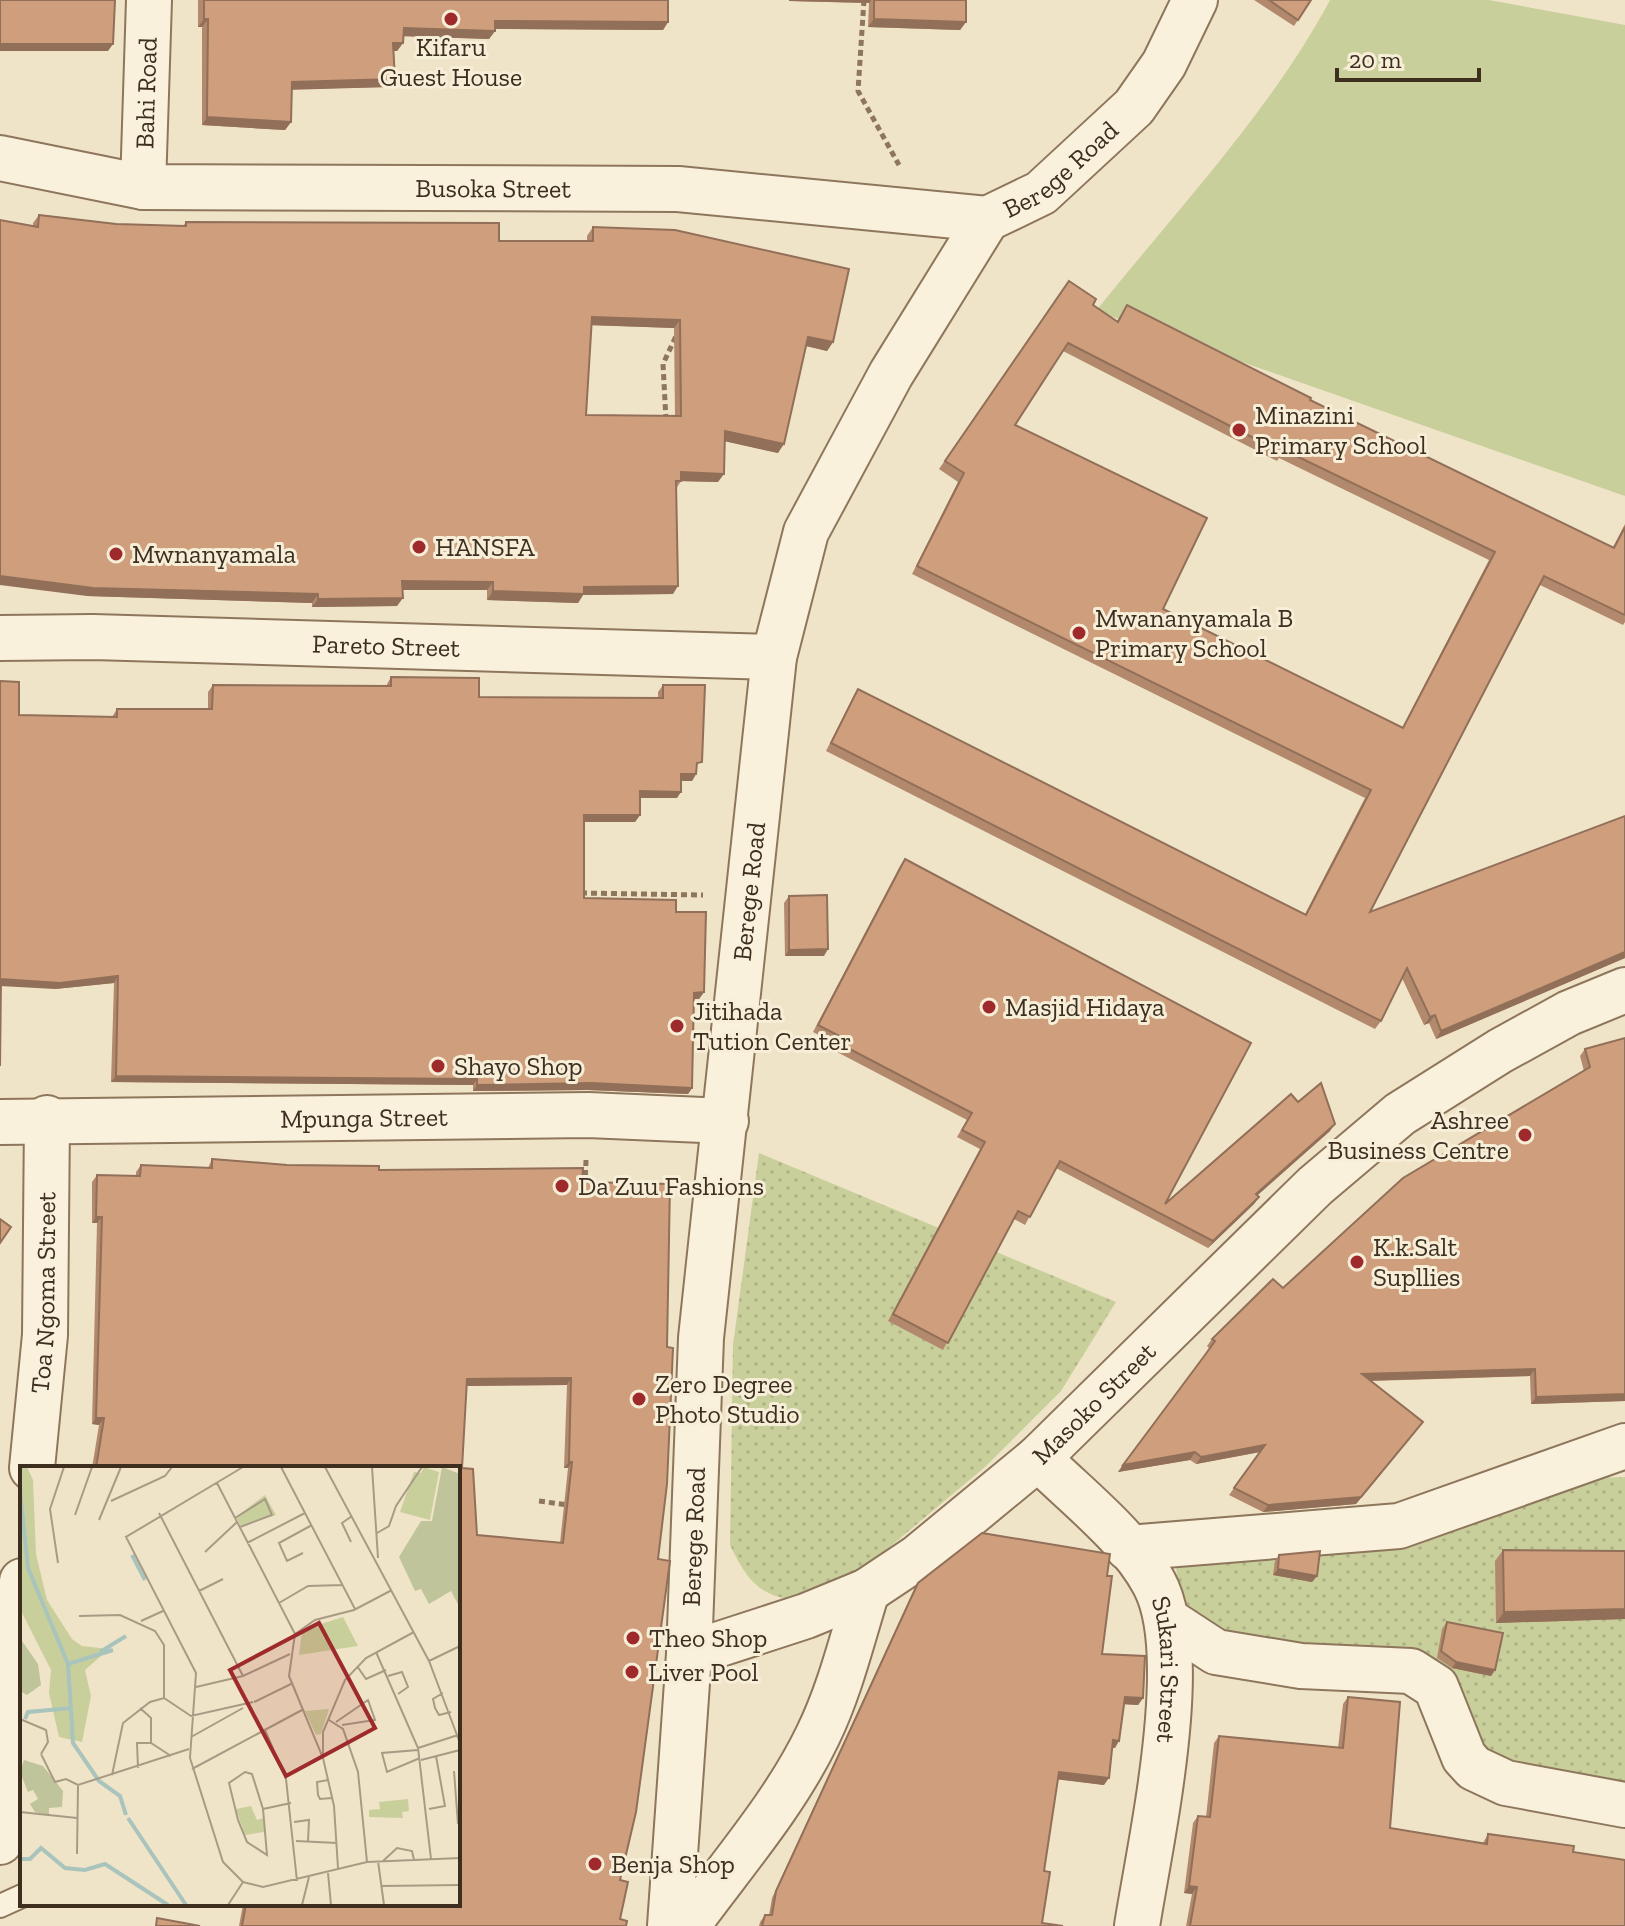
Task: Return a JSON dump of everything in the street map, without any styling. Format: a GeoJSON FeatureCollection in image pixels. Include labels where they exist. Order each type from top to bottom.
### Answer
{"type":"FeatureCollection","features":[{"type":"Feature","properties":{"kind":"street","name":"Bahi Road"},"geometry":{"type":"LineString","coordinates":[[143,187],[149,0]]}},
{"type":"Feature","properties":{"kind":"street","name":"Berege Road"},"geometry":{"type":"LineString","coordinates":[[670,1926],[689,1654],[701,1338],[774,657],[806,532],[891,374],[987,219],[1041,193],[1134,107],[1164,64],[1195,0]]}},
{"type":"Feature","properties":{"kind":"street","name":"Busoka Street"},"geometry":{"type":"LineString","coordinates":[[0,158],[143,187],[678,189],[987,219]]}},
{"type":"Feature","properties":{"kind":"street"},"geometry":{"type":"LineString","coordinates":[[0,624],[93,637]]}},
{"type":"Feature","properties":{"kind":"street","name":"Pareto Street"},"geometry":{"type":"LineString","coordinates":[[0,638],[93,637],[774,657]]}},
{"type":"Feature","properties":{"kind":"street","name":"Masoko Street"},"geometry":{"type":"LineString","coordinates":[[689,1654],[806,1616],[867,1591],[918,1557],[1038,1458],[1315,1186],[1400,1114],[1500,1051],[1569,1013],[1625,990]]}},
{"type":"Feature","properties":{"kind":"street","name":"Mpunga Street"},"geometry":{"type":"LineString","coordinates":[[0,1122],[47,1118],[289,1120],[588,1115],[726,1121]]}},
{"type":"Feature","properties":{"kind":"street","name":"Toa Ngoma Street"},"geometry":{"type":"LineString","coordinates":[[32,1466],[45,1335],[47,1118]]}},
{"type":"Feature","properties":{"kind":"street"},"geometry":{"type":"LineString","coordinates":[[1128,1548],[1399,1526],[1625,1446]]}},
{"type":"Feature","properties":{"kind":"street","name":"Sukari Street"},"geometry":{"type":"LineString","coordinates":[[1038,1458],[1128,1548],[1154,1583],[1167,1620],[1171,1693],[1137,1926]]}},
{"type":"Feature","properties":{"kind":"street"},"geometry":{"type":"LineString","coordinates":[[687,1926],[789,1786],[818,1735],[837,1687],[867,1591]]}},
{"type":"Feature","properties":{"kind":"street"},"geometry":{"type":"LineString","coordinates":[[0,1842],[20,1605]]}},
{"type":"Feature","properties":{"kind":"street"},"geometry":{"type":"LineString","coordinates":[[1167,1620],[1216,1652],[1301,1666],[1411,1671],[1436,1687],[1464,1757],[1474,1768],[1506,1783],[1625,1805]]}},
{"type":"Feature","properties":{"kind":"lane"},"geometry":{"type":"LineString","coordinates":[[0,1906],[20,1897]]}},
{"type":"Feature","properties":{"kind":"path"},"geometry":{"type":"LineString","coordinates":[[858,91],[864,0]]}},
{"type":"Feature","properties":{"kind":"path"},"geometry":{"type":"LineString","coordinates":[[651,420],[666,420],[663,364],[678,330]]}},
{"type":"Feature","properties":{"kind":"path"},"geometry":{"type":"LineString","coordinates":[[570,892],[748,897]]}},
{"type":"Feature","properties":{"kind":"path"},"geometry":{"type":"LineString","coordinates":[[584,1192],[588,1115]]}},
{"type":"Feature","properties":{"kind":"path"},"geometry":{"type":"LineString","coordinates":[[539,1501],[579,1507]]}},
{"type":"Feature","properties":{"kind":"green space"},"geometry":{"type":"Polygon","coordinates":[[[1330,0],[1489,0],[1625,25],[1625,496],[1096,311],[1251,121],[1280,82],[1330,0]]]}},
{"type":"Feature","properties":{"kind":"green space"},"geometry":{"type":"Polygon","coordinates":[[[759,1153],[1116,1302],[1061,1391],[985,1467],[824,1602],[777,1597],[766,1592],[747,1575],[730,1545],[733,1345],[759,1153]]]}},
{"type":"Feature","properties":{"kind":"green space"},"geometry":{"type":"Polygon","coordinates":[[[1625,1477],[1625,1805],[1476,1769],[1433,1686],[1180,1655],[1176,1560],[1382,1549],[1468,1482],[1625,1477]]]}},
{"type":"Feature","properties":{"kind":"building"},"geometry":{"type":"Polygon","coordinates":[[[0,0],[115,0],[113,44],[0,44],[0,0]]]}},
{"type":"Feature","properties":{"kind":"building"},"geometry":{"type":"Polygon","coordinates":[[[204,0],[668,0],[668,22],[495,21],[495,31],[404,28],[403,43],[393,43],[395,79],[292,82],[291,122],[207,117],[208,19],[204,19],[204,0]]]}},
{"type":"Feature","properties":{"kind":"building"},"geometry":{"type":"Polygon","coordinates":[[[874,0],[966,0],[966,22],[874,19],[874,0]]]}},
{"type":"Feature","properties":{"kind":"building"},"geometry":{"type":"Polygon","coordinates":[[[1269,0],[1311,0],[1298,20],[1269,0]]]}},
{"type":"Feature","properties":{"kind":"building"},"geometry":{"type":"Polygon","coordinates":[[[39,215],[116,224],[186,226],[186,222],[499,223],[499,241],[593,241],[593,227],[675,230],[849,269],[833,342],[808,337],[784,444],[725,431],[724,474],[681,472],[681,481],[676,481],[678,586],[584,587],[584,594],[493,591],[493,582],[402,581],[403,598],[318,599],[318,594],[93,588],[0,576],[0,220],[38,227],[39,215]],[[592,317],[586,415],[681,416],[680,320],[592,317]]]}},
{"type":"Feature","properties":{"kind":"building"},"geometry":{"type":"Polygon","coordinates":[[[1069,281],[1096,299],[1093,305],[1118,322],[1127,305],[1310,400],[1614,548],[1625,527],[1625,615],[1544,576],[1370,912],[1625,816],[1625,952],[1441,1031],[1435,1015],[1430,1017],[1407,968],[1381,1021],[831,743],[858,689],[1306,915],[1371,790],[917,566],[964,473],[945,461],[1069,281]],[[1068,343],[1015,425],[1207,518],[1163,609],[1403,728],[1495,552],[1284,450],[1283,453],[1068,343]]]}},
{"type":"Feature","properties":{"kind":"building"},"geometry":{"type":"Polygon","coordinates":[[[391,677],[479,678],[479,697],[663,698],[663,685],[705,685],[702,762],[697,763],[696,774],[681,774],[681,792],[640,791],[640,815],[584,815],[584,898],[676,900],[676,912],[706,912],[704,992],[694,993],[692,1088],[592,1083],[477,1085],[477,1079],[116,1076],[118,976],[60,983],[1,979],[0,1066],[0,681],[19,682],[19,715],[117,717],[117,709],[212,709],[213,685],[391,686],[391,677]]]}},
{"type":"Feature","properties":{"kind":"building"},"geometry":{"type":"Polygon","coordinates":[[[905,859],[1251,1043],[1165,1204],[1291,1094],[1298,1102],[1321,1083],[1335,1124],[1256,1194],[1259,1197],[1213,1241],[1060,1161],[1030,1217],[1018,1211],[948,1343],[893,1314],[985,1142],[962,1130],[972,1113],[842,1045],[845,1039],[818,1025],[905,859]]]}},
{"type":"Feature","properties":{"kind":"building"},"geometry":{"type":"Polygon","coordinates":[[[827,895],[828,949],[789,950],[789,896],[827,895]]]}},
{"type":"Feature","properties":{"kind":"building"},"geometry":{"type":"Polygon","coordinates":[[[1625,1038],[1625,1394],[1536,1397],[1535,1369],[1362,1374],[1423,1422],[1361,1497],[1268,1505],[1234,1488],[1265,1445],[1201,1457],[1195,1452],[1123,1465],[1215,1341],[1212,1339],[1273,1279],[1283,1288],[1403,1178],[1590,1067],[1585,1049],[1625,1038]]]}},
{"type":"Feature","properties":{"kind":"building"},"geometry":{"type":"Polygon","coordinates":[[[212,1159],[287,1165],[379,1166],[379,1170],[583,1168],[582,1182],[670,1184],[667,1347],[673,1348],[667,1484],[658,1559],[670,1561],[636,1812],[620,1880],[628,1882],[620,1919],[627,1921],[626,1926],[242,1926],[246,1906],[460,1906],[460,1466],[96,1466],[104,1418],[96,1418],[102,1217],[96,1217],[97,1175],[140,1176],[141,1165],[212,1168],[212,1159]],[[571,1378],[467,1379],[462,1468],[473,1469],[477,1535],[563,1543],[572,1462],[569,1462],[571,1378]]]}},
{"type":"Feature","properties":{"kind":"building"},"geometry":{"type":"Polygon","coordinates":[[[0,1219],[11,1227],[0,1243],[0,1219]]]}},
{"type":"Feature","properties":{"kind":"building"},"geometry":{"type":"Polygon","coordinates":[[[982,1533],[1110,1554],[1107,1576],[1112,1576],[1102,1654],[1145,1656],[1143,1698],[1125,1697],[1119,1741],[1113,1740],[1109,1778],[1059,1772],[1044,1871],[1050,1872],[1042,1923],[1063,1926],[762,1926],[765,1915],[772,1915],[776,1891],[918,1583],[982,1533]]]}},
{"type":"Feature","properties":{"kind":"building"},"geometry":{"type":"Polygon","coordinates":[[[1503,1550],[1625,1551],[1625,1609],[1504,1612],[1503,1550]]]}},
{"type":"Feature","properties":{"kind":"building"},"geometry":{"type":"Polygon","coordinates":[[[1320,1551],[1317,1576],[1278,1569],[1279,1555],[1320,1551]]]}},
{"type":"Feature","properties":{"kind":"building"},"geometry":{"type":"Polygon","coordinates":[[[1447,1622],[1503,1633],[1495,1670],[1456,1662],[1441,1651],[1447,1622]]]}},
{"type":"Feature","properties":{"kind":"building"},"geometry":{"type":"Polygon","coordinates":[[[1348,1697],[1400,1702],[1390,1828],[1487,1844],[1488,1834],[1574,1846],[1573,1852],[1625,1860],[1625,1926],[1190,1926],[1197,1887],[1189,1886],[1198,1816],[1210,1817],[1219,1736],[1343,1748],[1348,1697]]]}},
{"type":"Feature","properties":{"kind":"building"},"geometry":{"type":"Polygon","coordinates":[[[157,1918],[200,1926],[156,1926],[157,1918]]]}},
{"type":"Feature","properties":{"kind":"place","name":"Kifaru Guest House"},"geometry":{"type":"Point","coordinates":[451,19]}},
{"type":"Feature","properties":{"kind":"place","name":"Minazini Primary School"},"geometry":{"type":"Point","coordinates":[1239,430]}},
{"type":"Feature","properties":{"kind":"place","name":"HANSFA"},"geometry":{"type":"Point","coordinates":[419,547]}},
{"type":"Feature","properties":{"kind":"place","name":"Mwnanyamala"},"geometry":{"type":"Point","coordinates":[116,554]}},
{"type":"Feature","properties":{"kind":"place","name":"Mwananyamala B Primary School"},"geometry":{"type":"Point","coordinates":[1079,633]}},
{"type":"Feature","properties":{"kind":"place","name":"Masjid Hidaya"},"geometry":{"type":"Point","coordinates":[989,1007]}},
{"type":"Feature","properties":{"kind":"place","name":"Jitihada Tution Center"},"geometry":{"type":"Point","coordinates":[677,1026]}},
{"type":"Feature","properties":{"kind":"place","name":"Shayo Shop"},"geometry":{"type":"Point","coordinates":[438,1066]}},
{"type":"Feature","properties":{"kind":"place","name":"Ashree Business Centre"},"geometry":{"type":"Point","coordinates":[1525,1135]}},
{"type":"Feature","properties":{"kind":"place","name":"Da Zuu Fashions"},"geometry":{"type":"Point","coordinates":[562,1186]}},
{"type":"Feature","properties":{"kind":"place","name":"K.k.Salt Supllies"},"geometry":{"type":"Point","coordinates":[1357,1262]}},
{"type":"Feature","properties":{"kind":"place","name":"Zero Degree Photo Studio"},"geometry":{"type":"Point","coordinates":[639,1399]}},
{"type":"Feature","properties":{"kind":"place","name":"Theo Shop"},"geometry":{"type":"Point","coordinates":[633,1638]}},
{"type":"Feature","properties":{"kind":"place","name":"Liver Pool"},"geometry":{"type":"Point","coordinates":[632,1672]}},
{"type":"Feature","properties":{"kind":"place","name":"Benja Shop"},"geometry":{"type":"Point","coordinates":[595,1864]}}]}
